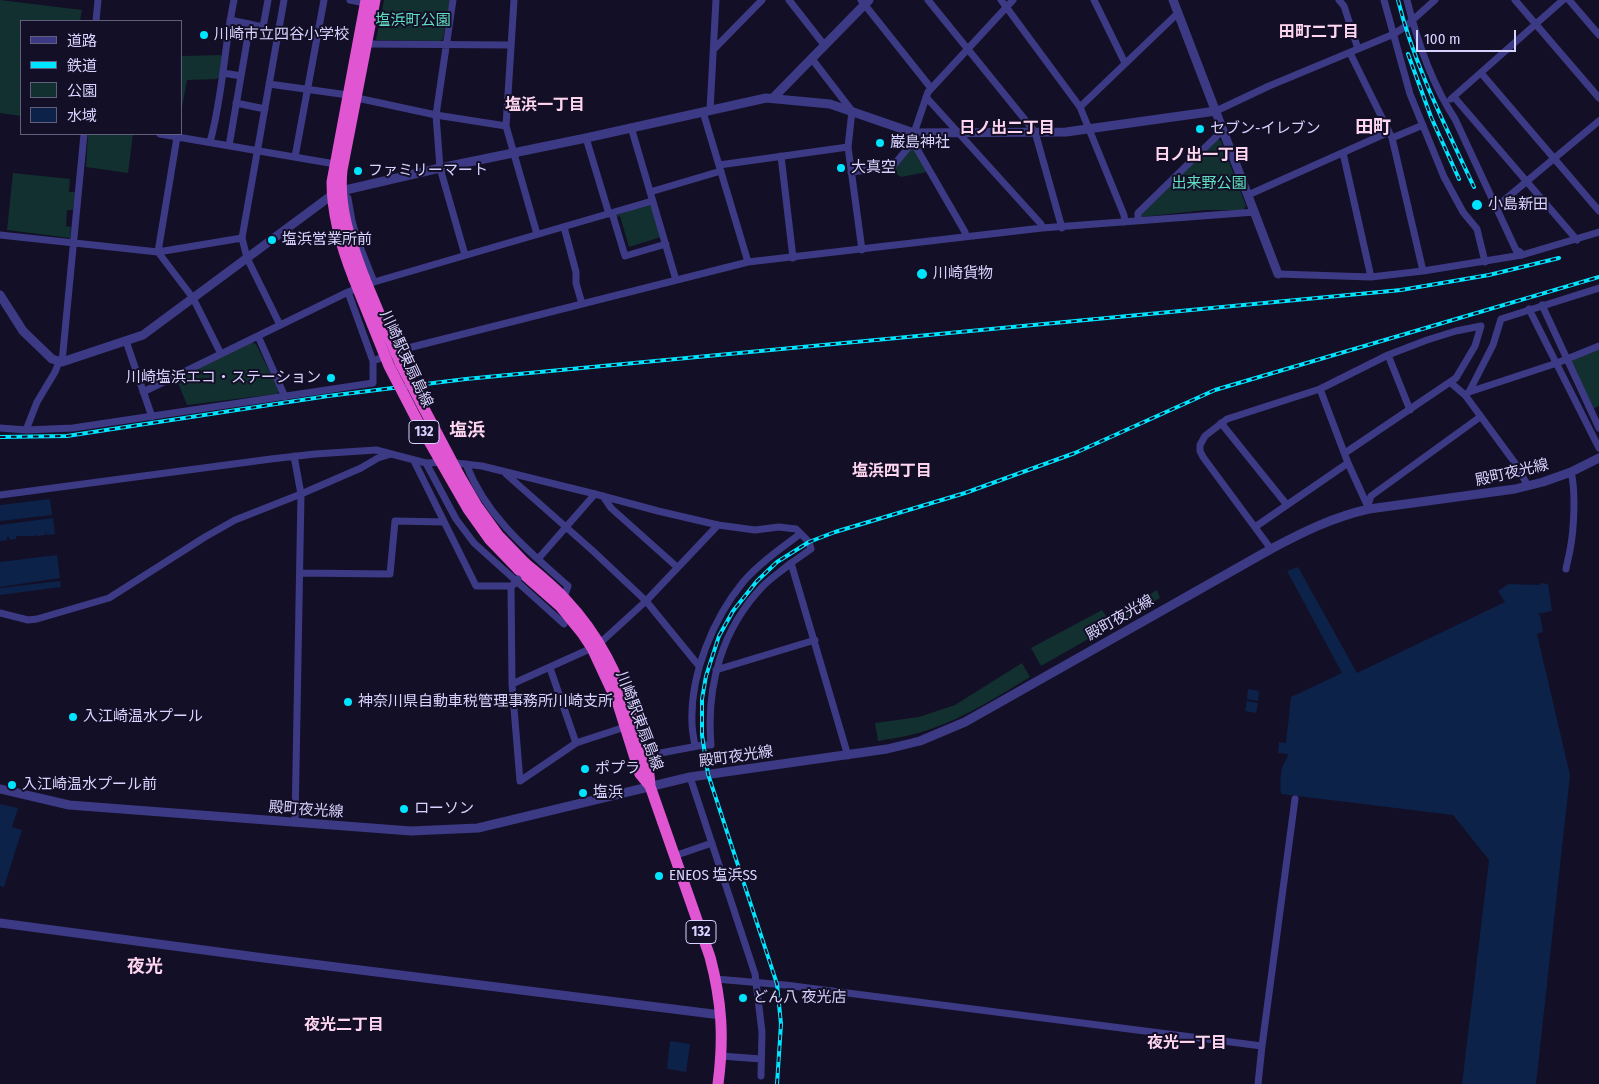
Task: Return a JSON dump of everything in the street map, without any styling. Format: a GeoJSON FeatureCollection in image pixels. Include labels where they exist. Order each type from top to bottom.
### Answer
{"type":"FeatureCollection","features":[{"type":"Feature","properties":{"kind":"highway","name":"川崎駅東扇島線"},"geometry":{"type":"LineString","coordinates":[[369,1],[367,44],[352,96],[332,182],[336,193],[342,243],[364,279],[389,366],[468,509],[518,576],[560,606],[582,633],[596,646],[618,679],[645,756],[650,786],[716,979],[722,1015],[718,1084]]}},
{"type":"Feature","properties":{"kind":"highway","name":"川崎駅東扇島線"},"geometry":{"type":"LineString","coordinates":[[336,193],[342,170],[352,96],[369,1]]}},
{"type":"Feature","properties":{"kind":"highway","name":"川崎駅東扇島線"},"geometry":{"type":"LineString","coordinates":[[518,576],[564,597],[584,620],[618,704],[640,774],[650,786]]}},
{"type":"Feature","properties":{"kind":"street"},"geometry":{"type":"LineString","coordinates":[[96,20],[98,0]]}},
{"type":"Feature","properties":{"kind":"street"},"geometry":{"type":"LineString","coordinates":[[210,142],[224,73],[234,0]]}},
{"type":"Feature","properties":{"kind":"street"},"geometry":{"type":"LineString","coordinates":[[230,20],[263,27],[268,0]]}},
{"type":"Feature","properties":{"kind":"street"},"geometry":{"type":"LineString","coordinates":[[280,325],[247,258],[242,238],[284,0]]}},
{"type":"Feature","properties":{"kind":"street"},"geometry":{"type":"LineString","coordinates":[[295,157],[324,0]]}},
{"type":"Feature","properties":{"kind":"street"},"geometry":{"type":"LineString","coordinates":[[350,0],[369,1]]}},
{"type":"Feature","properties":{"kind":"street"},"geometry":{"type":"LineString","coordinates":[[452,0],[436,115],[440,168],[464,255]]}},
{"type":"Feature","properties":{"kind":"street"},"geometry":{"type":"LineString","coordinates":[[514,0],[506,126],[537,234]]}},
{"type":"Feature","properties":{"kind":"street"},"geometry":{"type":"LineString","coordinates":[[716,0],[714,49],[706,111],[720,168],[748,262]]}},
{"type":"Feature","properties":{"kind":"street"},"geometry":{"type":"LineString","coordinates":[[714,49],[762,0]]}},
{"type":"Feature","properties":{"kind":"street"},"geometry":{"type":"LineString","coordinates":[[789,0],[825,46]]}},
{"type":"Feature","properties":{"kind":"street"},"geometry":{"type":"LineString","coordinates":[[928,0],[1035,132],[1062,228]]}},
{"type":"Feature","properties":{"kind":"street"},"geometry":{"type":"LineString","coordinates":[[1001,0],[1080,107],[1124,214],[1125,222]]}},
{"type":"Feature","properties":{"kind":"street"},"geometry":{"type":"LineString","coordinates":[[851,172],[892,167],[913,138],[926,96],[931,88],[968,50],[1006,6],[1014,0]]}},
{"type":"Feature","properties":{"kind":"street"},"geometry":{"type":"LineString","coordinates":[[1094,0],[1125,63]]}},
{"type":"Feature","properties":{"kind":"street"},"geometry":{"type":"LineString","coordinates":[[1173,0],[1278,274],[1371,277],[1423,271],[1522,255],[1599,232]]}},
{"type":"Feature","properties":{"kind":"street"},"geometry":{"type":"LineString","coordinates":[[1339,0],[1344,6],[1358,49]]}},
{"type":"Feature","properties":{"kind":"street"},"geometry":{"type":"LineString","coordinates":[[1384,0],[1410,94],[1444,176],[1463,212],[1477,229],[1485,262]]}},
{"type":"Feature","properties":{"kind":"street"},"geometry":{"type":"LineString","coordinates":[[1407,0],[1429,68],[1516,250],[1522,255]]}},
{"type":"Feature","properties":{"kind":"street"},"geometry":{"type":"LineString","coordinates":[[0,295],[23,331],[52,359],[61,362],[143,335],[336,193],[512,150],[586,138],[631,126],[766,98],[823,103],[852,112],[913,138],[959,132],[1066,132],[1216,112],[1270,86],[1394,34],[1435,0]]}},
{"type":"Feature","properties":{"kind":"street"},"geometry":{"type":"LineString","coordinates":[[1515,0],[1599,98]]}},
{"type":"Feature","properties":{"kind":"street"},"geometry":{"type":"LineString","coordinates":[[1445,103],[1563,0]]}},
{"type":"Feature","properties":{"kind":"street"},"geometry":{"type":"LineString","coordinates":[[1569,0],[1599,36]]}},
{"type":"Feature","properties":{"kind":"street"},"geometry":{"type":"LineString","coordinates":[[773,98],[825,46],[865,1],[931,88]]}},
{"type":"Feature","properties":{"kind":"street"},"geometry":{"type":"LineString","coordinates":[[1080,107],[1178,13]]}},
{"type":"Feature","properties":{"kind":"street"},"geometry":{"type":"LineString","coordinates":[[229,146],[250,24]]}},
{"type":"Feature","properties":{"kind":"street"},"geometry":{"type":"LineString","coordinates":[[367,44],[510,45]]}},
{"type":"Feature","properties":{"kind":"street"},"geometry":{"type":"LineString","coordinates":[[1350,53],[1391,135],[1423,271]]}},
{"type":"Feature","properties":{"kind":"street"},"geometry":{"type":"LineString","coordinates":[[812,59],[852,112],[848,147],[862,250]]}},
{"type":"Feature","properties":{"kind":"street"},"geometry":{"type":"LineString","coordinates":[[224,73],[241,76]]}},
{"type":"Feature","properties":{"kind":"street"},"geometry":{"type":"LineString","coordinates":[[1481,73],[1599,211]]}},
{"type":"Feature","properties":{"kind":"street"},"geometry":{"type":"LineString","coordinates":[[269,84],[352,96],[436,115],[506,126]]}},
{"type":"Feature","properties":{"kind":"street"},"geometry":{"type":"LineString","coordinates":[[926,96],[1041,224],[1042,228]]}},
{"type":"Feature","properties":{"kind":"street"},"geometry":{"type":"LineString","coordinates":[[1454,97],[1577,240]]}},
{"type":"Feature","properties":{"kind":"street"},"geometry":{"type":"LineString","coordinates":[[236,103],[265,109]]}},
{"type":"Feature","properties":{"kind":"street"},"geometry":{"type":"LineString","coordinates":[[1496,207],[1599,120]]}},
{"type":"Feature","properties":{"kind":"street"},"geometry":{"type":"LineString","coordinates":[[1248,195],[1343,153],[1423,125]]}},
{"type":"Feature","properties":{"kind":"street"},"geometry":{"type":"LineString","coordinates":[[631,126],[676,280]]}},
{"type":"Feature","properties":{"kind":"street"},"geometry":{"type":"LineString","coordinates":[[1138,220],[1138,213],[1223,130]]}},
{"type":"Feature","properties":{"kind":"street"},"geometry":{"type":"LineString","coordinates":[[26,430],[37,402],[61,362],[84,135]]}},
{"type":"Feature","properties":{"kind":"street"},"geometry":{"type":"LineString","coordinates":[[165,135],[335,164]]}},
{"type":"Feature","properties":{"kind":"street"},"geometry":{"type":"LineString","coordinates":[[176,137],[158,252],[193,298],[221,354]]}},
{"type":"Feature","properties":{"kind":"street"},"geometry":{"type":"LineString","coordinates":[[586,138],[625,256],[666,244]]}},
{"type":"Feature","properties":{"kind":"street"},"geometry":{"type":"LineString","coordinates":[[913,138],[966,236]]}},
{"type":"Feature","properties":{"kind":"street"},"geometry":{"type":"LineString","coordinates":[[650,192],[720,168],[780,156],[848,147]]}},
{"type":"Feature","properties":{"kind":"street"},"geometry":{"type":"LineString","coordinates":[[1343,153],[1371,277]]}},
{"type":"Feature","properties":{"kind":"street"},"geometry":{"type":"LineString","coordinates":[[780,156],[793,258]]}},
{"type":"Feature","properties":{"kind":"street"},"geometry":{"type":"LineString","coordinates":[[336,193],[348,198],[364,279]]}},
{"type":"Feature","properties":{"kind":"street"},"geometry":{"type":"LineString","coordinates":[[143,392],[348,292],[364,279],[464,255],[652,201]]}},
{"type":"Feature","properties":{"kind":"street"},"geometry":{"type":"LineString","coordinates":[[373,361],[404,349],[748,262],[1042,228],[1255,212]]}},
{"type":"Feature","properties":{"kind":"street"},"geometry":{"type":"LineString","coordinates":[[564,227],[582,304]]}},
{"type":"Feature","properties":{"kind":"street"},"geometry":{"type":"LineString","coordinates":[[0,235],[158,252],[242,238]]}},
{"type":"Feature","properties":{"kind":"street"},"geometry":{"type":"LineString","coordinates":[[1467,394],[1493,345],[1501,319],[1599,288]]}},
{"type":"Feature","properties":{"kind":"street"},"geometry":{"type":"LineString","coordinates":[[0,428],[26,430],[72,428],[372,383],[373,361],[348,292]]}},
{"type":"Feature","properties":{"kind":"street"},"geometry":{"type":"LineString","coordinates":[[1542,305],[1599,428]]}},
{"type":"Feature","properties":{"kind":"street"},"geometry":{"type":"LineString","coordinates":[[1529,309],[1599,448]]}},
{"type":"Feature","properties":{"kind":"street"},"geometry":{"type":"LineString","coordinates":[[1271,549],[1200,451],[1200,444],[1205,436],[1233,416],[1320,389],[1388,355],[1446,334],[1481,326],[1476,346],[1451,383],[1345,453]]}},
{"type":"Feature","properties":{"kind":"street"},"geometry":{"type":"LineString","coordinates":[[258,336],[285,397]]}},
{"type":"Feature","properties":{"kind":"street"},"geometry":{"type":"LineString","coordinates":[[126,341],[152,417]]}},
{"type":"Feature","properties":{"kind":"street"},"geometry":{"type":"LineString","coordinates":[[1467,394],[1567,360],[1599,346]]}},
{"type":"Feature","properties":{"kind":"street"},"geometry":{"type":"LineString","coordinates":[[1388,355],[1410,410]]}},
{"type":"Feature","properties":{"kind":"street"},"geometry":{"type":"LineString","coordinates":[[1451,383],[1467,394],[1480,417],[1515,462],[1528,486]]}},
{"type":"Feature","properties":{"kind":"street"},"geometry":{"type":"LineString","coordinates":[[1320,389],[1348,463],[1368,507]]}},
{"type":"Feature","properties":{"kind":"street"},"geometry":{"type":"LineString","coordinates":[[1368,507],[1371,496],[1480,417]]}},
{"type":"Feature","properties":{"kind":"street"},"geometry":{"type":"LineString","coordinates":[[1221,423],[1287,505]]}},
{"type":"Feature","properties":{"kind":"street"},"geometry":{"type":"LineString","coordinates":[[0,495],[294,456],[376,450],[426,463],[447,462],[466,464],[504,472],[658,511],[718,524],[755,530],[779,527],[796,529],[809,542],[811,549],[766,583],[745,607],[727,637],[716,670],[710,704],[711,745],[645,756]]}},
{"type":"Feature","properties":{"kind":"street"},"geometry":{"type":"LineString","coordinates":[[0,613],[28,620],[37,620],[109,598],[235,520],[301,494],[361,468],[378,458],[391,454]]}},
{"type":"Feature","properties":{"kind":"street"},"geometry":{"type":"LineString","coordinates":[[294,456],[301,494],[295,823]]}},
{"type":"Feature","properties":{"kind":"street","name":"殿町夜光線"},"geometry":{"type":"LineString","coordinates":[[4,790],[69,805],[412,831],[454,829],[491,825],[690,777],[848,756],[904,745],[952,728],[990,708],[1271,549],[1300,533],[1328,521],[1368,507],[1505,492],[1571,472],[1599,458]]}},
{"type":"Feature","properties":{"kind":"street"},"geometry":{"type":"LineString","coordinates":[[414,460],[476,586],[518,576],[512,684],[520,781],[576,743],[625,728]]}},
{"type":"Feature","properties":{"kind":"street"},"geometry":{"type":"LineString","coordinates":[[426,463],[456,519],[474,544],[564,624]]}},
{"type":"Feature","properties":{"kind":"street"},"geometry":{"type":"LineString","coordinates":[[1255,527],[1348,463]]}},
{"type":"Feature","properties":{"kind":"street"},"geometry":{"type":"LineString","coordinates":[[466,464],[478,489],[503,525],[520,544],[568,586],[564,597]]}},
{"type":"Feature","properties":{"kind":"street"},"geometry":{"type":"LineString","coordinates":[[504,472],[646,601],[699,666]]}},
{"type":"Feature","properties":{"kind":"street"},"geometry":{"type":"LineString","coordinates":[[1566,569],[1572,538],[1574,484],[1571,472]]}},
{"type":"Feature","properties":{"kind":"street"},"geometry":{"type":"LineString","coordinates":[[538,559],[595,494]]}},
{"type":"Feature","properties":{"kind":"street"},"geometry":{"type":"LineString","coordinates":[[603,496],[611,508],[677,567]]}},
{"type":"Feature","properties":{"kind":"street"},"geometry":{"type":"LineString","coordinates":[[300,573],[390,574],[395,521],[444,522]]}},
{"type":"Feature","properties":{"kind":"street"},"geometry":{"type":"LineString","coordinates":[[512,684],[596,646],[646,601],[718,524]]}},
{"type":"Feature","properties":{"kind":"street"},"geometry":{"type":"LineString","coordinates":[[696,746],[692,723],[699,666],[720,616],[734,594],[756,569],[800,534]]}},
{"type":"Feature","properties":{"kind":"street"},"geometry":{"type":"LineString","coordinates":[[792,563],[848,756]]}},
{"type":"Feature","properties":{"kind":"street"},"geometry":{"type":"LineString","coordinates":[[716,670],[815,640]]}},
{"type":"Feature","properties":{"kind":"street"},"geometry":{"type":"LineString","coordinates":[[550,668],[576,743]]}},
{"type":"Feature","properties":{"kind":"street"},"geometry":{"type":"LineString","coordinates":[[690,777],[756,974],[762,1032],[761,1076]]}},
{"type":"Feature","properties":{"kind":"street"},"geometry":{"type":"LineString","coordinates":[[1258,1084],[1295,799]]}},
{"type":"Feature","properties":{"kind":"street"},"geometry":{"type":"LineString","coordinates":[[674,856],[712,843]]}},
{"type":"Feature","properties":{"kind":"street"},"geometry":{"type":"LineString","coordinates":[[0,923],[722,1015]]}},
{"type":"Feature","properties":{"kind":"street"},"geometry":{"type":"LineString","coordinates":[[716,979],[756,982],[1262,1046]]}},
{"type":"Feature","properties":{"kind":"street"},"geometry":{"type":"LineString","coordinates":[[721,1056],[761,1059]]}},
{"type":"Feature","properties":{"kind":"green space"},"geometry":{"type":"Polygon","coordinates":[[[0,0],[82,10],[80,20],[20,20],[20,116],[0,113],[0,0]]]}},
{"type":"Feature","properties":{"kind":"green space","name":"塩浜町公園"},"geometry":{"type":"Polygon","coordinates":[[[384,0],[450,0],[443,39],[440,41],[376,40],[384,0]]]}},
{"type":"Feature","properties":{"kind":"green space"},"geometry":{"type":"Polygon","coordinates":[[[221,55],[223,58],[217,79],[187,80],[182,108],[182,56],[221,55]]]}},
{"type":"Feature","properties":{"kind":"green space"},"geometry":{"type":"Polygon","coordinates":[[[88,135],[133,135],[128,173],[86,167],[88,135]]]}},
{"type":"Feature","properties":{"kind":"green space","name":"出来野公園"},"geometry":{"type":"Polygon","coordinates":[[[1218,139],[1221,141],[1246,206],[1243,210],[1205,210],[1142,217],[1141,213],[1218,139]]]}},
{"type":"Feature","properties":{"kind":"green space"},"geometry":{"type":"Polygon","coordinates":[[[913,147],[927,172],[901,177],[892,171],[913,147]]]}},
{"type":"Feature","properties":{"kind":"green space"},"geometry":{"type":"Polygon","coordinates":[[[13,173],[70,179],[69,192],[75,192],[73,210],[67,210],[66,226],[71,227],[70,238],[7,230],[13,173]]]}},
{"type":"Feature","properties":{"kind":"green space"},"geometry":{"type":"Polygon","coordinates":[[[648,204],[653,207],[661,237],[629,247],[620,216],[615,218],[615,216],[648,204]]]}},
{"type":"Feature","properties":{"kind":"green space"},"geometry":{"type":"Polygon","coordinates":[[[252,342],[256,344],[279,391],[277,394],[187,405],[176,378],[252,342]]]}},
{"type":"Feature","properties":{"kind":"green space"},"geometry":{"type":"Polygon","coordinates":[[[1599,349],[1599,406],[1592,409],[1570,361],[1599,349]]]}},
{"type":"Feature","properties":{"kind":"green space"},"geometry":{"type":"Polygon","coordinates":[[[1157,590],[1160,598],[1041,666],[1031,648],[1102,610],[1108,619],[1157,590]]]}},
{"type":"Feature","properties":{"kind":"green space"},"geometry":{"type":"Polygon","coordinates":[[[1022,663],[1030,677],[982,706],[931,729],[912,735],[878,741],[875,723],[919,717],[955,705],[1022,663]]]}},
{"type":"Feature","properties":{"kind":"water"},"geometry":{"type":"Polygon","coordinates":[[[50,499],[52,515],[0,521],[0,505],[50,499]]]}},
{"type":"Feature","properties":{"kind":"water"},"geometry":{"type":"Polygon","coordinates":[[[53,518],[55,534],[47,535],[46,532],[45,535],[16,536],[16,539],[9,540],[9,537],[7,537],[7,540],[0,541],[0,525],[53,518]]]}},
{"type":"Feature","properties":{"kind":"water"},"geometry":{"type":"Polygon","coordinates":[[[57,555],[60,578],[0,587],[0,562],[57,555]]]}},
{"type":"Feature","properties":{"kind":"water"},"geometry":{"type":"Polygon","coordinates":[[[1298,567],[1357,673],[1505,602],[1498,591],[1508,584],[1548,584],[1552,611],[1537,614],[1540,615],[1543,632],[1537,634],[1570,775],[1536,1084],[1462,1084],[1489,860],[1453,815],[1281,794],[1281,772],[1288,754],[1278,753],[1279,742],[1286,743],[1291,697],[1342,673],[1287,571],[1298,567]]]}},
{"type":"Feature","properties":{"kind":"water"},"geometry":{"type":"Polygon","coordinates":[[[60,581],[61,587],[0,595],[0,588],[60,581]]]}},
{"type":"Feature","properties":{"kind":"water"},"geometry":{"type":"Polygon","coordinates":[[[1248,689],[1259,691],[1258,701],[1247,699],[1248,689]]]}},
{"type":"Feature","properties":{"kind":"water"},"geometry":{"type":"Polygon","coordinates":[[[1247,701],[1258,703],[1256,713],[1245,711],[1247,701]]]}},
{"type":"Feature","properties":{"kind":"water"},"geometry":{"type":"Polygon","coordinates":[[[0,804],[18,808],[12,827],[22,830],[4,887],[0,886],[0,804]]]}},
{"type":"Feature","properties":{"kind":"water"},"geometry":{"type":"Polygon","coordinates":[[[670,1041],[690,1044],[686,1072],[668,1069],[670,1041]]]}},
{"type":"Feature","properties":{"kind":"railway"},"geometry":{"type":"LineString","coordinates":[[1398,0],[1422,72],[1474,187]]}},
{"type":"Feature","properties":{"kind":"railway"},"geometry":{"type":"LineString","coordinates":[[1408,54],[1431,117],[1459,179]]}},
{"type":"Feature","properties":{"kind":"railway"},"geometry":{"type":"LineString","coordinates":[[0,437],[67,436],[328,396],[466,379],[1401,290],[1489,275],[1559,258]]}},
{"type":"Feature","properties":{"kind":"railway"},"geometry":{"type":"LineString","coordinates":[[777,1084],[781,1024],[777,984],[708,774],[702,735],[702,699],[706,676],[719,636],[733,611],[757,581],[777,562],[809,542],[835,532],[965,493],[1075,453],[1215,390],[1599,277]]}},
{"type":"Feature","properties":{"kind":"place","name":"川崎市立四谷小学校"},"geometry":{"type":"Point","coordinates":[204,35]}},
{"type":"Feature","properties":{"kind":"place","name":"セブン-イレブン"},"geometry":{"type":"Point","coordinates":[1200,129]}},
{"type":"Feature","properties":{"kind":"place","name":"巌島神社"},"geometry":{"type":"Point","coordinates":[880,143]}},
{"type":"Feature","properties":{"kind":"place","name":"大真空"},"geometry":{"type":"Point","coordinates":[841,168]}},
{"type":"Feature","properties":{"kind":"place","name":"ファミリーマート"},"geometry":{"type":"Point","coordinates":[358,171]}},
{"type":"Feature","properties":{"kind":"place","name":"小島新田"},"geometry":{"type":"Point","coordinates":[1477,205]}},
{"type":"Feature","properties":{"kind":"place","name":"塩浜営業所前"},"geometry":{"type":"Point","coordinates":[272,240]}},
{"type":"Feature","properties":{"kind":"place","name":"川崎貨物"},"geometry":{"type":"Point","coordinates":[922,274]}},
{"type":"Feature","properties":{"kind":"place","name":"川崎塩浜エコ・ステーション"},"geometry":{"type":"Point","coordinates":[331,378]}},
{"type":"Feature","properties":{"kind":"place","name":"神奈川県自動車税管理事務所川崎支所"},"geometry":{"type":"Point","coordinates":[348,702]}},
{"type":"Feature","properties":{"kind":"place","name":"入江崎温水プール"},"geometry":{"type":"Point","coordinates":[73,717]}},
{"type":"Feature","properties":{"kind":"place","name":"ポプラ"},"geometry":{"type":"Point","coordinates":[585,769]}},
{"type":"Feature","properties":{"kind":"place","name":"入江崎温水プール前"},"geometry":{"type":"Point","coordinates":[12,785]}},
{"type":"Feature","properties":{"kind":"place","name":"塩浜"},"geometry":{"type":"Point","coordinates":[583,793]}},
{"type":"Feature","properties":{"kind":"place","name":"ローソン"},"geometry":{"type":"Point","coordinates":[404,809]}},
{"type":"Feature","properties":{"kind":"place","name":"ENEOS 塩浜SS"},"geometry":{"type":"Point","coordinates":[659,876]}},
{"type":"Feature","properties":{"kind":"place","name":"どん八 夜光店"},"geometry":{"type":"Point","coordinates":[743,998]}},
{"type":"Feature","properties":{"kind":"district","name":"田町二丁目"},"geometry":{"type":"Point","coordinates":[1319,33]}},
{"type":"Feature","properties":{"kind":"district","name":"塩浜一丁目"},"geometry":{"type":"Point","coordinates":[545,106]}},
{"type":"Feature","properties":{"kind":"district","name":"田町"},"geometry":{"type":"Point","coordinates":[1373,128]}},
{"type":"Feature","properties":{"kind":"district","name":"日ノ出二丁目"},"geometry":{"type":"Point","coordinates":[1007,129]}},
{"type":"Feature","properties":{"kind":"district","name":"日ノ出一丁目"},"geometry":{"type":"Point","coordinates":[1202,156]}},
{"type":"Feature","properties":{"kind":"district","name":"塩浜"},"geometry":{"type":"Point","coordinates":[467,431]}},
{"type":"Feature","properties":{"kind":"district","name":"塩浜四丁目"},"geometry":{"type":"Point","coordinates":[892,472]}},
{"type":"Feature","properties":{"kind":"district","name":"夜光"},"geometry":{"type":"Point","coordinates":[145,967]}},
{"type":"Feature","properties":{"kind":"district","name":"夜光二丁目"},"geometry":{"type":"Point","coordinates":[344,1026]}},
{"type":"Feature","properties":{"kind":"district","name":"夜光一丁目"},"geometry":{"type":"Point","coordinates":[1187,1044]}}]}
